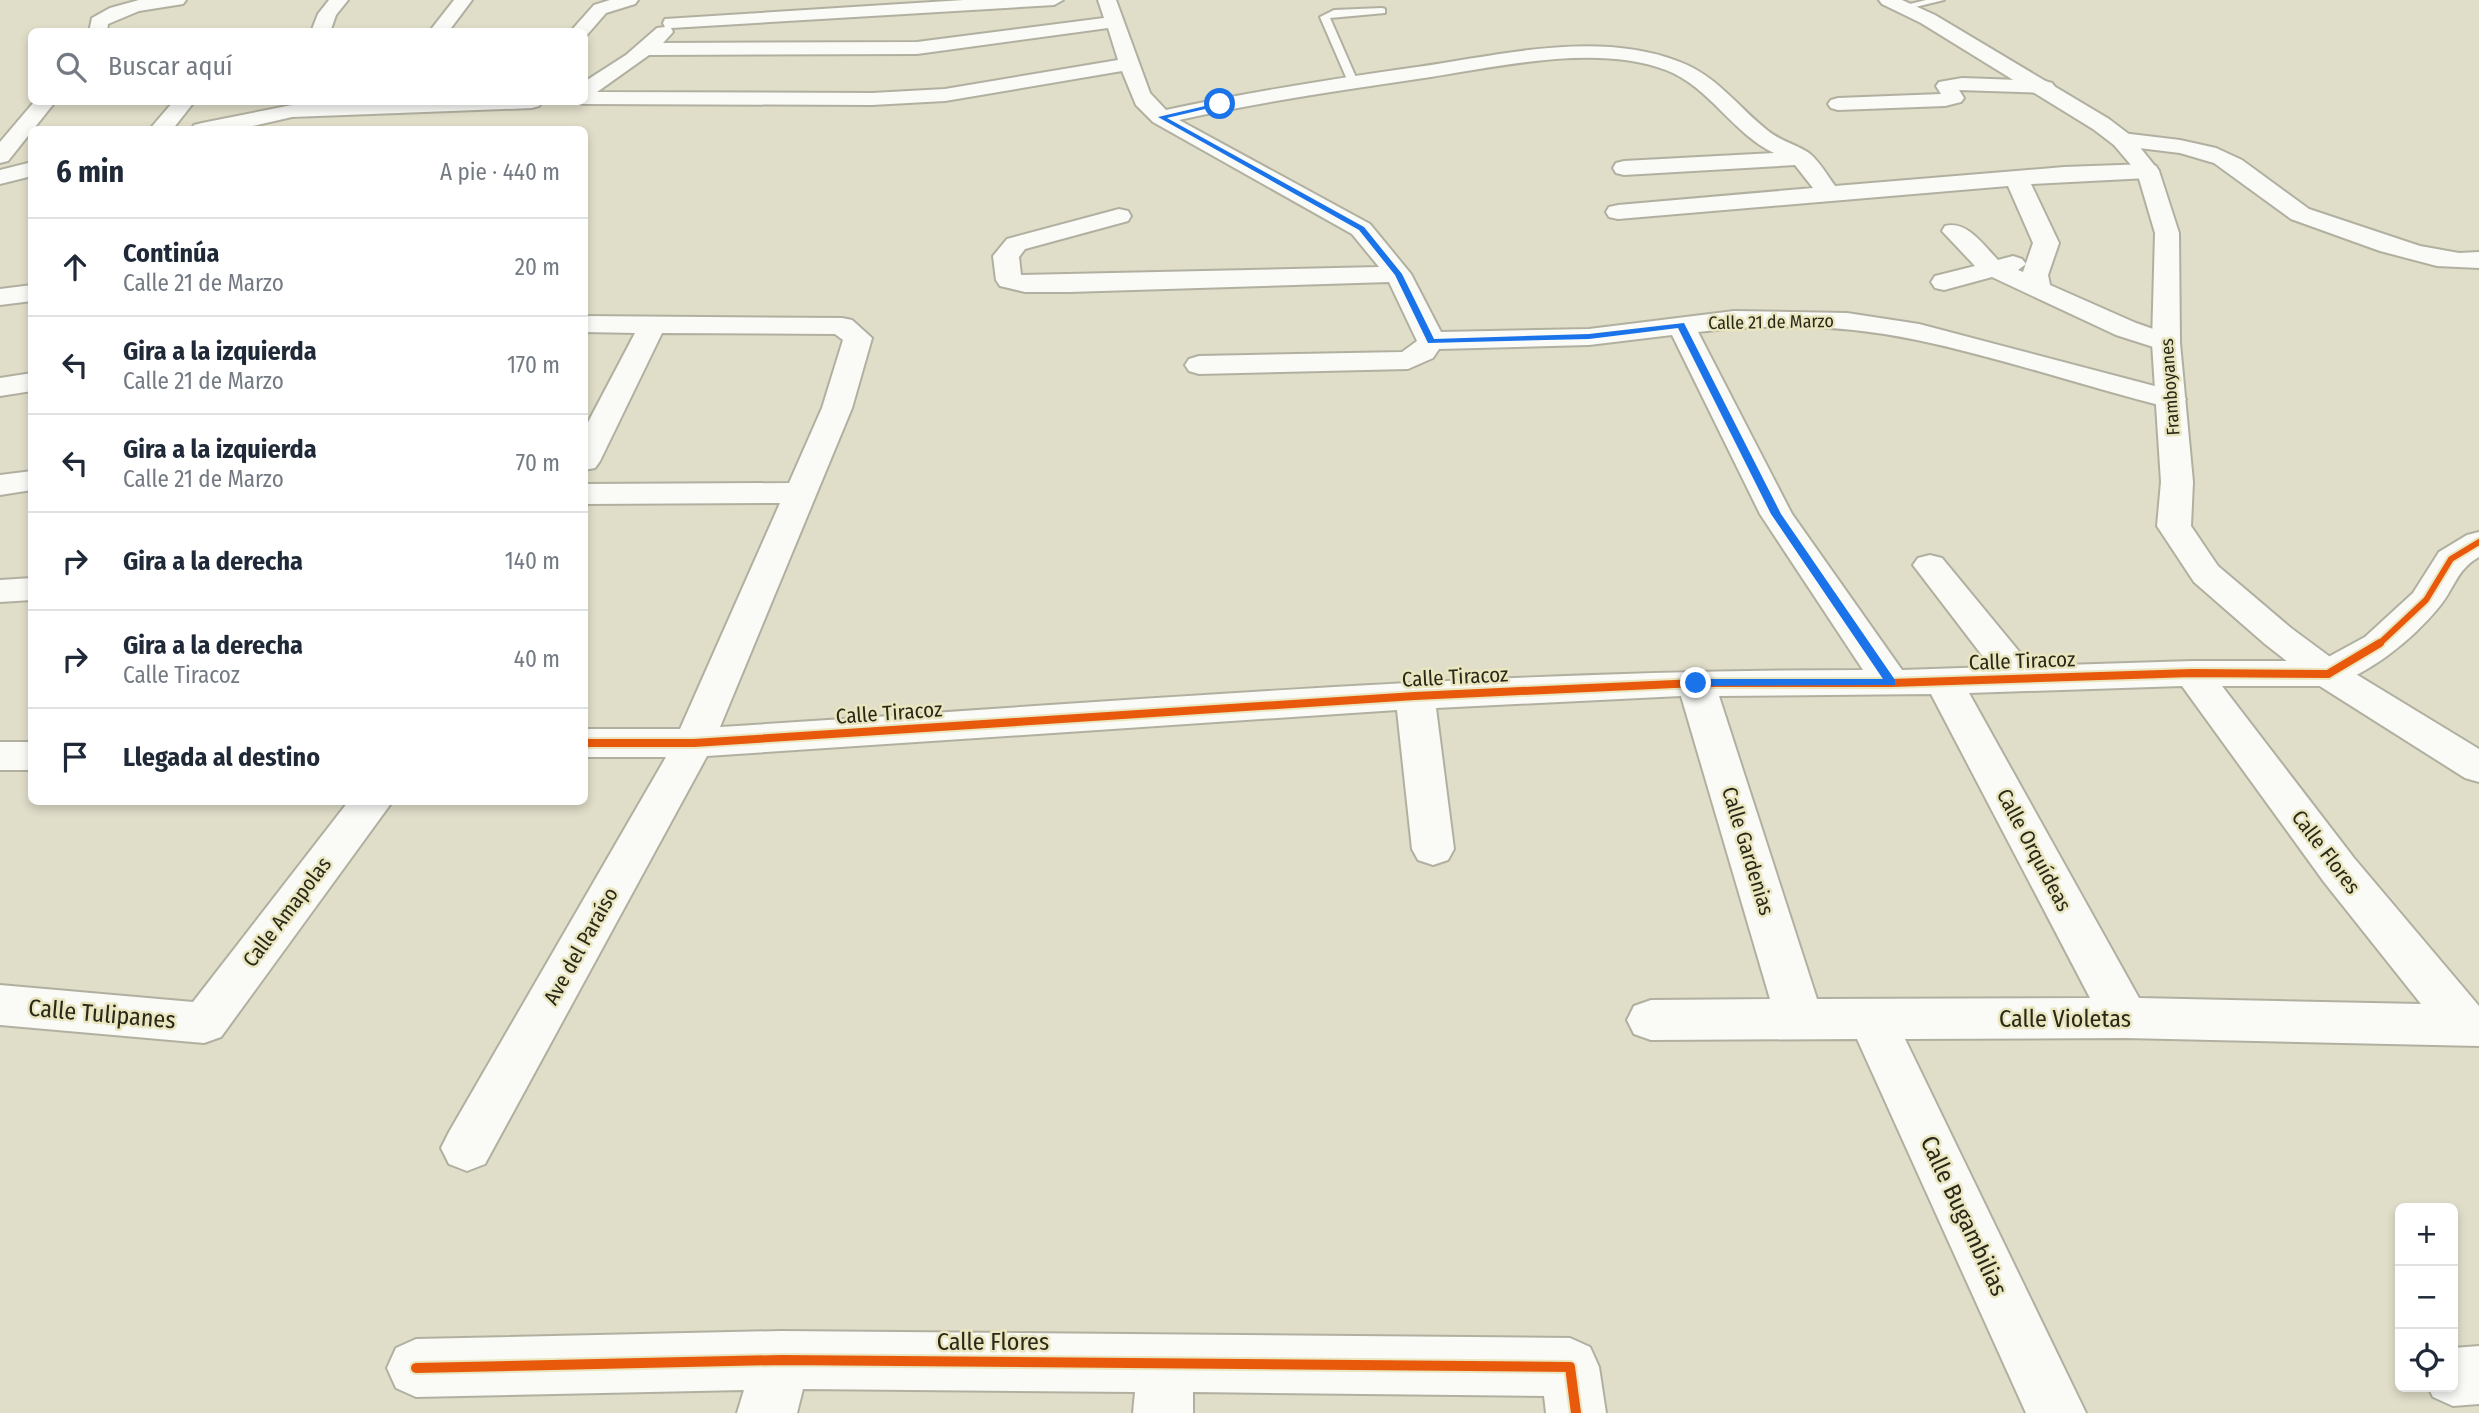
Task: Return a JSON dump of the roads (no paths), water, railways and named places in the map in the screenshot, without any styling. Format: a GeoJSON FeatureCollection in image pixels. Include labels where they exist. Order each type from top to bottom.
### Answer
{"type":"FeatureCollection","features":[{"type":"Feature","properties":{"kind":"street"},"geometry":{"type":"LineString","coordinates":[[99,28],[99,22],[111,13],[143,4],[177,0]]}},
{"type":"Feature","properties":{"kind":"street"},"geometry":{"type":"LineString","coordinates":[[322,28],[327,14],[339,0]]}},
{"type":"Feature","properties":{"kind":"street"},"geometry":{"type":"LineString","coordinates":[[441,28],[463,0]]}},
{"type":"Feature","properties":{"kind":"street"},"geometry":{"type":"LineString","coordinates":[[583,28],[600,9],[629,0]]}},
{"type":"Feature","properties":{"kind":"street"},"geometry":{"type":"LineString","coordinates":[[672,23],[963,3],[1054,0]]}},
{"type":"Feature","properties":{"kind":"street"},"geometry":{"type":"LineString","coordinates":[[1107,0],[1140,93],[1147,105],[1161,117],[1361,229],[1398,274],[1431,341],[1423,352],[1408,360],[1199,365]]}},
{"type":"Feature","properties":{"kind":"street"},"geometry":{"type":"LineString","coordinates":[[588,88],[645,49],[672,23],[686,2]]}},
{"type":"Feature","properties":{"kind":"street","name":"Framboyanes"},"geometry":{"type":"LineString","coordinates":[[1896,4],[1928,19],[2045,87],[2122,140],[2148,171],[2167,233],[2166,343],[2177,482],[2174,526],[2206,574],[2278,636],[2328,674],[2479,768]]}},
{"type":"Feature","properties":{"kind":"street"},"geometry":{"type":"LineString","coordinates":[[645,49],[917,48],[1114,22]]}},
{"type":"Feature","properties":{"kind":"street"},"geometry":{"type":"LineString","coordinates":[[1161,117],[1220,104],[1353,82],[1560,55],[1652,60],[1700,78],[1760,136],[1801,158],[1829,194]]}},
{"type":"Feature","properties":{"kind":"street"},"geometry":{"type":"LineString","coordinates":[[588,99],[872,99],[945,95],[1130,64]]}},
{"type":"Feature","properties":{"kind":"street"},"geometry":{"type":"LineString","coordinates":[[1838,104],[1945,100],[1954,97],[1946,86],[1962,84],[2045,87]]}},
{"type":"Feature","properties":{"kind":"street"},"geometry":{"type":"LineString","coordinates":[[0,156],[42,105]]}},
{"type":"Feature","properties":{"kind":"street"},"geometry":{"type":"LineString","coordinates":[[163,126],[181,105]]}},
{"type":"Feature","properties":{"kind":"street"},"geometry":{"type":"LineString","coordinates":[[215,126],[272,108],[370,105]]}},
{"type":"Feature","properties":{"kind":"street"},"geometry":{"type":"LineString","coordinates":[[2122,140],[2211,154],[2234,164],[2282,205],[2300,214],[2416,252],[2448,260],[2479,260]]}},
{"type":"Feature","properties":{"kind":"street"},"geometry":{"type":"LineString","coordinates":[[1624,168],[1801,158]]}},
{"type":"Feature","properties":{"kind":"street"},"geometry":{"type":"LineString","coordinates":[[0,177],[28,170]]}},
{"type":"Feature","properties":{"kind":"street"},"geometry":{"type":"LineString","coordinates":[[1618,212],[2017,179],[2148,171]]}},
{"type":"Feature","properties":{"kind":"street"},"geometry":{"type":"LineString","coordinates":[[2017,179],[2046,243],[2035,275],[2038,289]]}},
{"type":"Feature","properties":{"kind":"street"},"geometry":{"type":"LineString","coordinates":[[1119,216],[1016,244],[1006,256],[1009,280],[1025,284],[1069,284],[1398,274]]}},
{"type":"Feature","properties":{"kind":"street"},"geometry":{"type":"LineString","coordinates":[[1954,231],[1992,268],[2103,320],[2166,343]]}},
{"type":"Feature","properties":{"kind":"street"},"geometry":{"type":"LineString","coordinates":[[1944,282],[1992,268],[2039,259]]}},
{"type":"Feature","properties":{"kind":"street"},"geometry":{"type":"LineString","coordinates":[[0,298],[28,294]]}},
{"type":"Feature","properties":{"kind":"street","name":"Calle 21 de Marzo"},"geometry":{"type":"LineString","coordinates":[[1431,341],[1589,337],[1734,319],[1875,323],[1919,332],[2171,399]]}},
{"type":"Feature","properties":{"kind":"street"},"geometry":{"type":"LineString","coordinates":[[588,324],[652,326],[588,453]]}},
{"type":"Feature","properties":{"kind":"street"},"geometry":{"type":"LineString","coordinates":[[1681,325],[1776,514],[1891,683]]}},
{"type":"Feature","properties":{"kind":"street","name":"Ave del Paraíso"},"geometry":{"type":"LineString","coordinates":[[467,1149],[694,743],[837,408],[858,338],[842,326],[652,326]]}},
{"type":"Feature","properties":{"kind":"street"},"geometry":{"type":"LineString","coordinates":[[0,387],[28,383]]}},
{"type":"Feature","properties":{"kind":"street"},"geometry":{"type":"LineString","coordinates":[[0,485],[28,481]]}},
{"type":"Feature","properties":{"kind":"street"},"geometry":{"type":"LineString","coordinates":[[588,494],[801,493]]}},
{"type":"Feature","properties":{"kind":"street"},"geometry":{"type":"LineString","coordinates":[[2328,674],[2378,645],[2427,600],[2451,559],[2479,542]]}},
{"type":"Feature","properties":{"kind":"street"},"geometry":{"type":"LineString","coordinates":[[1930,565],[2020,678]]}},
{"type":"Feature","properties":{"kind":"street"},"geometry":{"type":"LineString","coordinates":[[0,591],[28,589]]}},
{"type":"Feature","properties":{"kind":"street","name":"Calle Tiracoz"},"geometry":{"type":"LineString","coordinates":[[588,743],[694,743],[1415,696],[1696,683],[1891,683],[2192,673],[2328,674]]}},
{"type":"Feature","properties":{"kind":"street","name":"Calle Flores"},"geometry":{"type":"LineString","coordinates":[[2192,673],[2339,870],[2473,1026]]}},
{"type":"Feature","properties":{"kind":"street","name":"Calle Orquídeas"},"geometry":{"type":"LineString","coordinates":[[1943,681],[2125,1018]]}},
{"type":"Feature","properties":{"kind":"street","name":"Calle Gardenias"},"geometry":{"type":"LineString","coordinates":[[1696,683],[1800,1020]]}},
{"type":"Feature","properties":{"kind":"street"},"geometry":{"type":"LineString","coordinates":[[1415,696],[1433,849]]}},
{"type":"Feature","properties":{"kind":"street"},"geometry":{"type":"LineString","coordinates":[[0,756],[28,756]]}},
{"type":"Feature","properties":{"kind":"street","name":"Calle Amapolas"},"geometry":{"type":"LineString","coordinates":[[204,1023],[369,805]]}},
{"type":"Feature","properties":{"kind":"street","name":"Calle Tulipanes"},"geometry":{"type":"LineString","coordinates":[[0,1006],[204,1023]]}},
{"type":"Feature","properties":{"kind":"street","name":"Calle Violetas"},"geometry":{"type":"LineString","coordinates":[[1651,1020],[2125,1018],[2473,1026]]}},
{"type":"Feature","properties":{"kind":"street","name":"Calle Bugambilias"},"geometry":{"type":"LineString","coordinates":[[1872,1020],[2056,1413]]}},
{"type":"Feature","properties":{"kind":"street","name":"Calle Flores"},"geometry":{"type":"LineString","coordinates":[[416,1368],[774,1387],[1573,1390]]}},
{"type":"Feature","properties":{"kind":"street"},"geometry":{"type":"LineString","coordinates":[[2458,1377],[2479,1375]]}},
{"type":"Feature","properties":{"kind":"lane"},"geometry":{"type":"LineString","coordinates":[[1896,4],[1940,0]]}},
{"type":"Feature","properties":{"kind":"lane"},"geometry":{"type":"LineString","coordinates":[[1353,82],[1325,17],[1334,13],[1382,11]]}}]}
